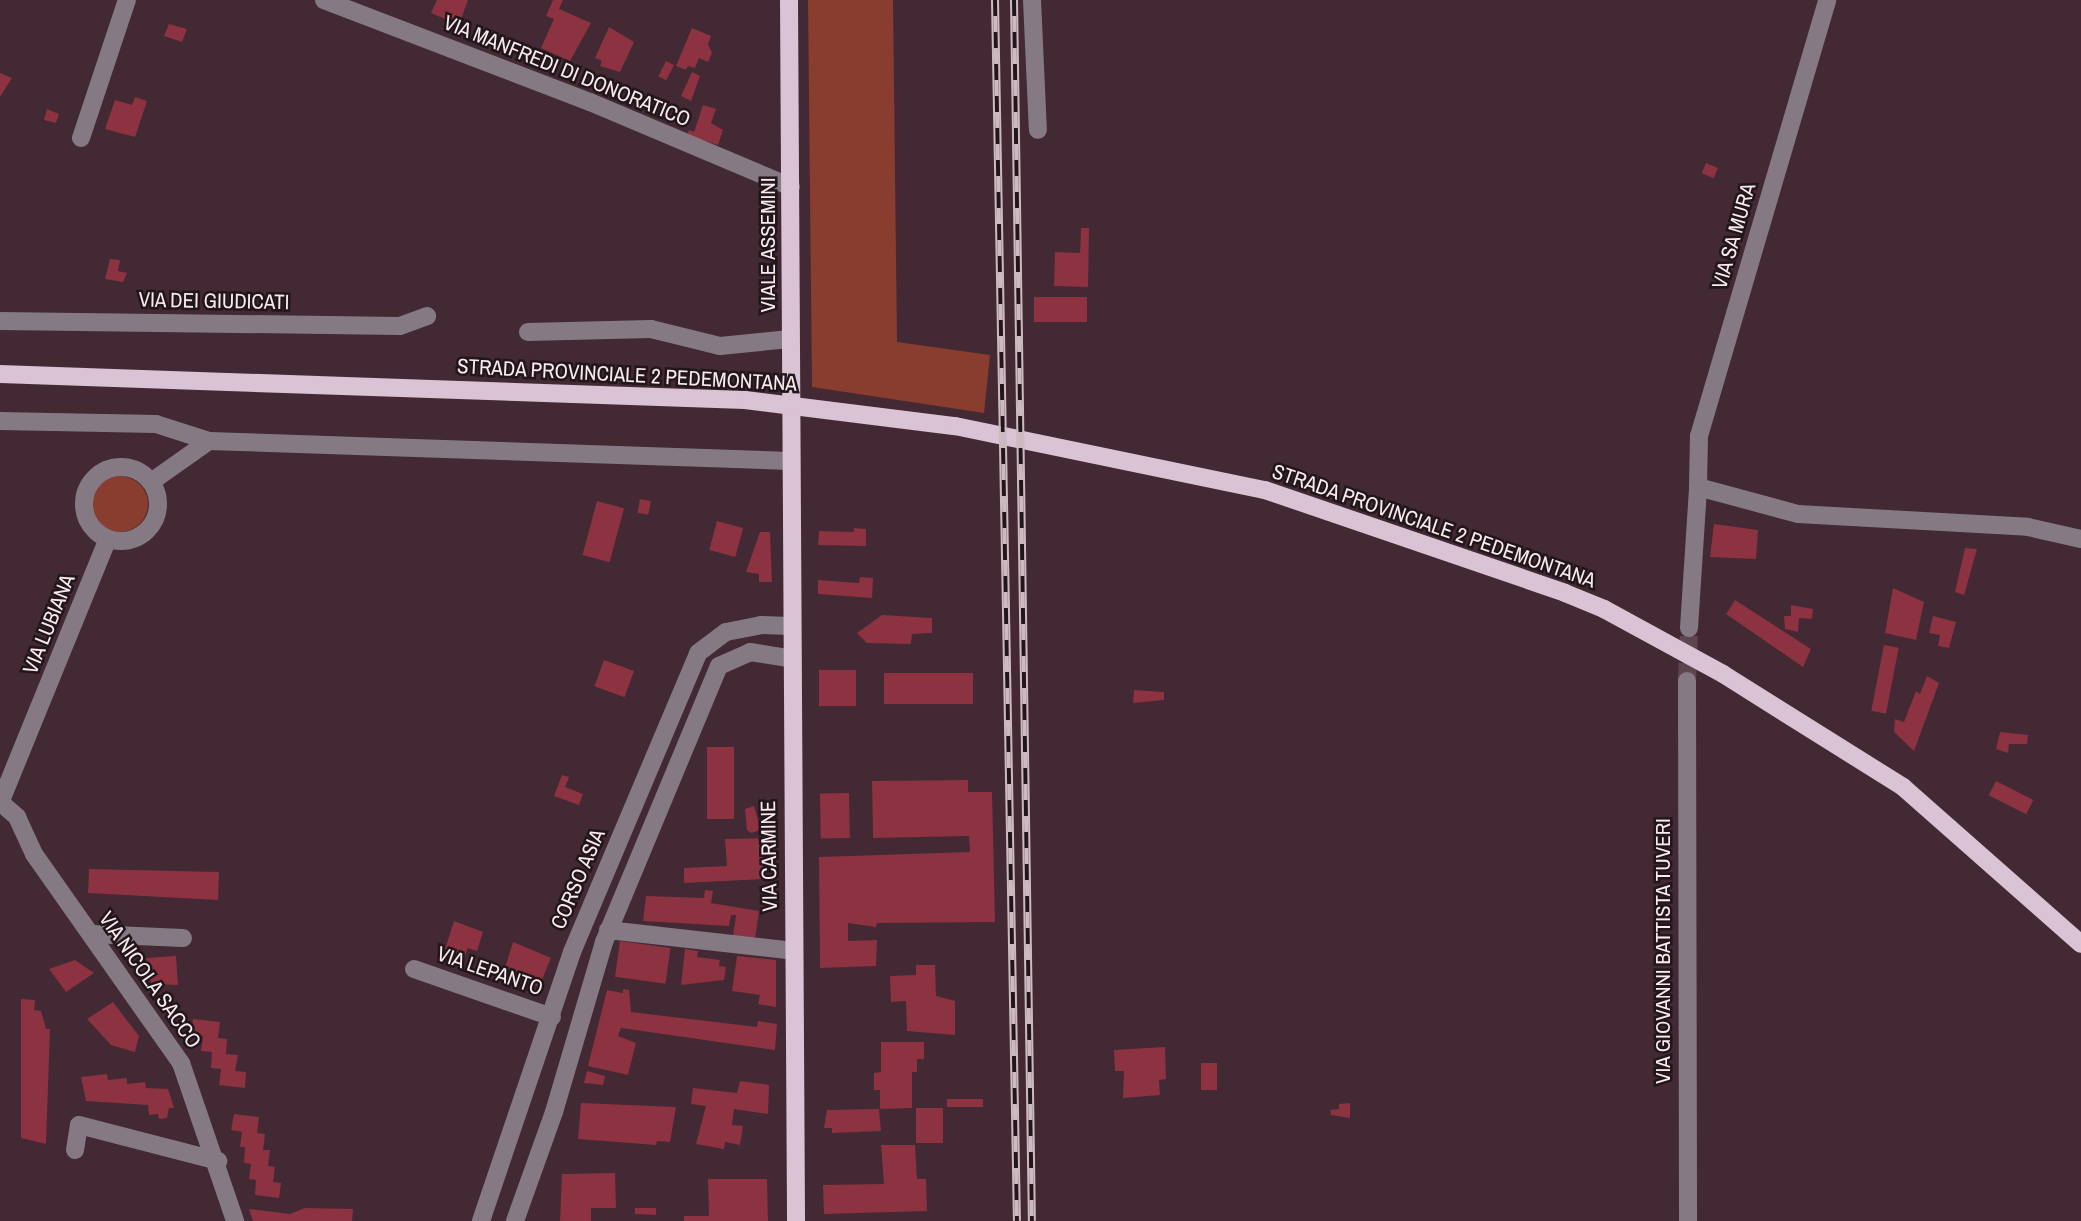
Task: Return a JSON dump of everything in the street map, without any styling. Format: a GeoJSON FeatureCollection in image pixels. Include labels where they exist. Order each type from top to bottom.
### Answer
{"type":"FeatureCollection","features":[{"type":"Feature","properties":{"kind":"main road","name":"VIALE ASSEMINI"},"geometry":{"type":"LineString","coordinates":[[789,0],[789,491]]}},
{"type":"Feature","properties":{"kind":"main road","name":"STRADA PROVINCIALE 2 PEDEMONTANA"},"geometry":{"type":"LineString","coordinates":[[0,374],[745,400],[955,426],[1070,447],[1277,494],[1604,609],[1723,674],[1903,787],[2081,944]]}},
{"type":"Feature","properties":{"kind":"main road","name":"VIA CARMINE"},"geometry":{"type":"LineString","coordinates":[[789,491],[796,1221]]}},
{"type":"Feature","properties":{"kind":"street"},"geometry":{"type":"LineString","coordinates":[[81,138],[127,0]]}},
{"type":"Feature","properties":{"kind":"street","name":"VIA MANFREDI DI DONORATICO"},"geometry":{"type":"LineString","coordinates":[[324,0],[590,103],[791,187]]}},
{"type":"Feature","properties":{"kind":"street"},"geometry":{"type":"LineString","coordinates":[[1032,0],[1038,130]]}},
{"type":"Feature","properties":{"kind":"street","name":"VIA SA MURA"},"geometry":{"type":"LineString","coordinates":[[1689,628],[1699,487],[1699,436],[1828,0]]}},
{"type":"Feature","properties":{"kind":"street","name":"VIA DEI GIUDICATI"},"geometry":{"type":"LineString","coordinates":[[0,321],[400,326],[427,316]]}},
{"type":"Feature","properties":{"kind":"street"},"geometry":{"type":"LineString","coordinates":[[528,332],[651,329],[720,346],[790,339]]}},
{"type":"Feature","properties":{"kind":"street"},"geometry":{"type":"LineString","coordinates":[[0,421],[156,424],[209,441],[789,461]]}},
{"type":"Feature","properties":{"kind":"street"},"geometry":{"type":"LineString","coordinates":[[151,482],[209,441]]}},
{"type":"Feature","properties":{"kind":"street"},"geometry":{"type":"LineString","coordinates":[[118,466],[131,467],[151,482],[158,504],[151,527],[131,540],[108,539],[89,523],[84,499],[87,486],[95,476],[118,466]]}},
{"type":"Feature","properties":{"kind":"street"},"geometry":{"type":"LineString","coordinates":[[1699,487],[1798,514],[2028,527],[2081,539]]}},
{"type":"Feature","properties":{"kind":"street","name":"VIA LUBIANA"},"geometry":{"type":"LineString","coordinates":[[0,803],[108,539]]}},
{"type":"Feature","properties":{"kind":"street","name":"CORSO ASIA"},"geometry":{"type":"LineString","coordinates":[[481,1221],[508,1150],[572,952],[698,653],[726,632],[761,625],[790,626]]}},
{"type":"Feature","properties":{"kind":"street"},"geometry":{"type":"LineString","coordinates":[[515,1221],[608,930],[719,666],[750,652],[789,658]]}},
{"type":"Feature","properties":{"kind":"street","name":"VIA GIOVANNI BATTISTA TUVERI"},"geometry":{"type":"LineString","coordinates":[[1687,681],[1688,1221]]}},
{"type":"Feature","properties":{"kind":"street","name":"VIA NICOLA SACCO"},"geometry":{"type":"LineString","coordinates":[[0,803],[17,817],[34,854],[181,1063],[218,1161],[234,1221]]}},
{"type":"Feature","properties":{"kind":"street"},"geometry":{"type":"LineString","coordinates":[[608,930],[794,951]]}},
{"type":"Feature","properties":{"kind":"street"},"geometry":{"type":"LineString","coordinates":[[91,934],[183,938]]}},
{"type":"Feature","properties":{"kind":"street","name":"VIA LEPANTO"},"geometry":{"type":"LineString","coordinates":[[414,968],[552,1017]]}},
{"type":"Feature","properties":{"kind":"street"},"geometry":{"type":"LineString","coordinates":[[75,1150],[79,1125],[218,1161]]}},
{"type":"Feature","properties":{"kind":"street"},"geometry":{"type":"LineString","coordinates":[[508,1150],[536,1161]]}},
{"type":"Feature","properties":{"kind":"shaded area"},"geometry":{"type":"Polygon","coordinates":[[[808,0],[893,0],[897,342],[990,355],[984,413],[812,387],[808,0]]]}},
{"type":"Feature","properties":{"kind":"shaded area"},"geometry":{"type":"Polygon","coordinates":[[[114,476],[126,476],[136,480],[144,488],[148,504],[144,520],[136,528],[126,532],[114,532],[104,528],[96,520],[92,510],[92,498],[96,488],[104,480],[114,476]]]}},
{"type":"Feature","properties":{"kind":"building"},"geometry":{"type":"Polygon","coordinates":[[[437,0],[468,0],[459,25],[431,13],[437,0]]]}},
{"type":"Feature","properties":{"kind":"building"},"geometry":{"type":"Polygon","coordinates":[[[553,0],[563,0],[559,9],[591,23],[570,61],[541,48],[554,19],[546,16],[553,0]]]}},
{"type":"Feature","properties":{"kind":"building"},"geometry":{"type":"Polygon","coordinates":[[[169,24],[187,29],[182,42],[164,36],[169,24]]]}},
{"type":"Feature","properties":{"kind":"building"},"geometry":{"type":"Polygon","coordinates":[[[609,27],[634,42],[620,72],[600,66],[602,61],[595,58],[609,27]]]}},
{"type":"Feature","properties":{"kind":"building"},"geometry":{"type":"Polygon","coordinates":[[[692,28],[711,36],[708,44],[712,53],[708,62],[699,58],[695,68],[688,66],[686,70],[676,66],[692,28]]]}},
{"type":"Feature","properties":{"kind":"building"},"geometry":{"type":"Polygon","coordinates":[[[666,61],[674,65],[666,80],[658,76],[666,61]]]}},
{"type":"Feature","properties":{"kind":"building"},"geometry":{"type":"Polygon","coordinates":[[[692,72],[700,76],[691,101],[681,96],[692,72]]]}},
{"type":"Feature","properties":{"kind":"building"},"geometry":{"type":"Polygon","coordinates":[[[0,73],[12,78],[0,97],[0,73]]]}},
{"type":"Feature","properties":{"kind":"building"},"geometry":{"type":"Polygon","coordinates":[[[135,97],[147,101],[135,137],[105,129],[115,100],[132,105],[135,97]]]}},
{"type":"Feature","properties":{"kind":"building"},"geometry":{"type":"Polygon","coordinates":[[[703,105],[716,109],[711,123],[723,130],[718,145],[687,135],[689,130],[694,132],[703,105]]]}},
{"type":"Feature","properties":{"kind":"building"},"geometry":{"type":"Polygon","coordinates":[[[47,109],[59,114],[56,123],[44,120],[47,109]]]}},
{"type":"Feature","properties":{"kind":"building"},"geometry":{"type":"Polygon","coordinates":[[[1706,163],[1718,168],[1714,178],[1702,173],[1706,163]]]}},
{"type":"Feature","properties":{"kind":"building"},"geometry":{"type":"Polygon","coordinates":[[[1081,228],[1089,228],[1088,287],[1054,286],[1055,252],[1080,253],[1081,228]]]}},
{"type":"Feature","properties":{"kind":"building"},"geometry":{"type":"Polygon","coordinates":[[[110,259],[120,260],[118,271],[127,273],[123,282],[105,279],[110,259]]]}},
{"type":"Feature","properties":{"kind":"building"},"geometry":{"type":"Polygon","coordinates":[[[1034,297],[1087,297],[1087,322],[1034,322],[1034,297]]]}},
{"type":"Feature","properties":{"kind":"building"},"geometry":{"type":"Polygon","coordinates":[[[640,499],[651,501],[648,515],[638,513],[640,499]]]}},
{"type":"Feature","properties":{"kind":"building"},"geometry":{"type":"Polygon","coordinates":[[[597,501],[624,508],[610,562],[583,555],[597,501]]]}},
{"type":"Feature","properties":{"kind":"building"},"geometry":{"type":"Polygon","coordinates":[[[717,521],[743,528],[735,557],[709,550],[717,521]]]}},
{"type":"Feature","properties":{"kind":"building"},"geometry":{"type":"Polygon","coordinates":[[[1714,524],[1758,530],[1756,559],[1710,557],[1714,524]]]}},
{"type":"Feature","properties":{"kind":"building"},"geometry":{"type":"Polygon","coordinates":[[[854,528],[866,529],[866,546],[818,545],[819,531],[854,532],[854,528]]]}},
{"type":"Feature","properties":{"kind":"building"},"geometry":{"type":"Polygon","coordinates":[[[760,532],[770,532],[772,582],[759,582],[759,574],[746,572],[760,532]]]}},
{"type":"Feature","properties":{"kind":"building"},"geometry":{"type":"Polygon","coordinates":[[[1965,548],[1977,549],[1964,595],[1955,592],[1965,548]]]}},
{"type":"Feature","properties":{"kind":"building"},"geometry":{"type":"Polygon","coordinates":[[[860,577],[873,578],[872,598],[818,594],[818,580],[859,583],[860,577]]]}},
{"type":"Feature","properties":{"kind":"building"},"geometry":{"type":"Polygon","coordinates":[[[1893,588],[1924,602],[1916,640],[1885,633],[1893,588]]]}},
{"type":"Feature","properties":{"kind":"building"},"geometry":{"type":"Polygon","coordinates":[[[1735,600],[1811,649],[1803,667],[1726,614],[1735,600]]]}},
{"type":"Feature","properties":{"kind":"building"},"geometry":{"type":"Polygon","coordinates":[[[1791,605],[1813,609],[1812,619],[1799,618],[1798,632],[1785,629],[1784,616],[1791,616],[1791,605]]]}},
{"type":"Feature","properties":{"kind":"building"},"geometry":{"type":"Polygon","coordinates":[[[882,615],[932,618],[932,633],[912,634],[911,644],[867,643],[857,633],[882,615]]]}},
{"type":"Feature","properties":{"kind":"building"},"geometry":{"type":"Polygon","coordinates":[[[1933,616],[1956,622],[1949,648],[1938,646],[1940,635],[1929,633],[1933,616]]]}},
{"type":"Feature","properties":{"kind":"building"},"geometry":{"type":"Polygon","coordinates":[[[1884,645],[1899,648],[1886,714],[1871,711],[1884,645]]]}},
{"type":"Feature","properties":{"kind":"building"},"geometry":{"type":"Polygon","coordinates":[[[604,660],[634,671],[624,697],[594,686],[604,660]]]}},
{"type":"Feature","properties":{"kind":"building"},"geometry":{"type":"Polygon","coordinates":[[[819,670],[856,670],[856,706],[819,706],[819,670]]]}},
{"type":"Feature","properties":{"kind":"building"},"geometry":{"type":"Polygon","coordinates":[[[884,673],[973,673],[973,704],[884,704],[884,673]]]}},
{"type":"Feature","properties":{"kind":"building"},"geometry":{"type":"Polygon","coordinates":[[[1927,676],[1939,683],[1914,751],[1894,732],[1895,719],[1904,722],[1916,691],[1920,694],[1927,676]]]}},
{"type":"Feature","properties":{"kind":"building"},"geometry":{"type":"Polygon","coordinates":[[[1134,690],[1164,692],[1164,700],[1133,703],[1134,690]]]}},
{"type":"Feature","properties":{"kind":"building"},"geometry":{"type":"Polygon","coordinates":[[[2000,732],[2028,735],[2027,744],[2009,744],[2008,753],[1996,749],[2000,732]]]}},
{"type":"Feature","properties":{"kind":"building"},"geometry":{"type":"Polygon","coordinates":[[[707,747],[734,747],[734,819],[707,819],[707,747]]]}},
{"type":"Feature","properties":{"kind":"building"},"geometry":{"type":"Polygon","coordinates":[[[562,775],[569,777],[565,787],[583,794],[579,805],[554,796],[562,775]]]}},
{"type":"Feature","properties":{"kind":"building"},"geometry":{"type":"Polygon","coordinates":[[[968,780],[968,792],[992,792],[995,922],[877,923],[876,927],[848,923],[848,941],[877,940],[876,966],[820,968],[819,857],[970,852],[969,836],[873,838],[872,781],[968,780]]]}},
{"type":"Feature","properties":{"kind":"building"},"geometry":{"type":"Polygon","coordinates":[[[1996,781],[2033,800],[2026,814],[1989,795],[1996,781]]]}},
{"type":"Feature","properties":{"kind":"building"},"geometry":{"type":"Polygon","coordinates":[[[849,793],[850,838],[821,838],[820,794],[849,793]]]}},
{"type":"Feature","properties":{"kind":"building"},"geometry":{"type":"Polygon","coordinates":[[[754,806],[761,830],[751,833],[747,830],[745,809],[754,806]]]}},
{"type":"Feature","properties":{"kind":"building"},"geometry":{"type":"Polygon","coordinates":[[[774,838],[775,872],[764,872],[764,879],[684,883],[684,868],[727,866],[725,839],[774,838]]]}},
{"type":"Feature","properties":{"kind":"building"},"geometry":{"type":"Polygon","coordinates":[[[89,869],[219,872],[218,900],[88,893],[89,869]]]}},
{"type":"Feature","properties":{"kind":"building"},"geometry":{"type":"Polygon","coordinates":[[[705,890],[713,891],[711,903],[759,911],[755,939],[733,936],[736,915],[731,915],[729,926],[643,921],[646,896],[704,898],[705,890]]]}},
{"type":"Feature","properties":{"kind":"building"},"geometry":{"type":"Polygon","coordinates":[[[454,921],[483,932],[477,951],[468,948],[464,958],[445,949],[454,921]]]}},
{"type":"Feature","properties":{"kind":"building"},"geometry":{"type":"Polygon","coordinates":[[[620,941],[671,948],[665,984],[615,977],[620,941]]]}},
{"type":"Feature","properties":{"kind":"building"},"geometry":{"type":"Polygon","coordinates":[[[513,942],[551,958],[539,987],[525,980],[527,974],[505,968],[513,942]]]}},
{"type":"Feature","properties":{"kind":"building"},"geometry":{"type":"Polygon","coordinates":[[[685,949],[698,951],[697,957],[720,960],[719,966],[726,967],[724,980],[681,985],[685,949]]]}},
{"type":"Feature","properties":{"kind":"building"},"geometry":{"type":"Polygon","coordinates":[[[176,956],[178,985],[151,984],[146,958],[176,956]]]}},
{"type":"Feature","properties":{"kind":"building"},"geometry":{"type":"Polygon","coordinates":[[[737,956],[776,960],[776,1007],[758,1004],[760,995],[732,991],[737,956]]]}},
{"type":"Feature","properties":{"kind":"building"},"geometry":{"type":"Polygon","coordinates":[[[75,960],[94,973],[66,992],[49,969],[75,960]]]}},
{"type":"Feature","properties":{"kind":"building"},"geometry":{"type":"Polygon","coordinates":[[[916,965],[935,965],[936,996],[955,1001],[955,1035],[907,1031],[906,1001],[891,1002],[890,976],[916,975],[916,965]]]}},
{"type":"Feature","properties":{"kind":"building"},"geometry":{"type":"Polygon","coordinates":[[[623,989],[629,990],[631,1012],[757,1027],[758,1021],[777,1024],[775,1050],[621,1028],[618,1036],[636,1043],[628,1075],[588,1066],[607,990],[623,993],[623,989]]]}},
{"type":"Feature","properties":{"kind":"building"},"geometry":{"type":"Polygon","coordinates":[[[21,999],[35,1000],[34,1010],[41,1011],[46,1029],[50,1029],[46,1144],[21,1138],[21,999]]]}},
{"type":"Feature","properties":{"kind":"building"},"geometry":{"type":"Polygon","coordinates":[[[113,1002],[139,1036],[135,1052],[111,1045],[87,1019],[113,1002]]]}},
{"type":"Feature","properties":{"kind":"building"},"geometry":{"type":"Polygon","coordinates":[[[193,1019],[220,1022],[218,1038],[227,1039],[226,1054],[238,1055],[235,1071],[246,1072],[245,1088],[219,1085],[221,1069],[211,1068],[212,1052],[201,1051],[203,1036],[191,1034],[193,1019]]]}},
{"type":"Feature","properties":{"kind":"building"},"geometry":{"type":"Polygon","coordinates":[[[881,1042],[924,1042],[924,1059],[917,1059],[917,1072],[912,1072],[912,1108],[880,1109],[880,1090],[874,1090],[874,1073],[881,1072],[881,1042]]]}},
{"type":"Feature","properties":{"kind":"building"},"geometry":{"type":"Polygon","coordinates":[[[1165,1047],[1166,1079],[1159,1080],[1160,1095],[1123,1098],[1124,1071],[1115,1071],[1114,1050],[1165,1047]]]}},
{"type":"Feature","properties":{"kind":"building"},"geometry":{"type":"Polygon","coordinates":[[[1201,1063],[1217,1063],[1217,1090],[1201,1090],[1201,1063]]]}},
{"type":"Feature","properties":{"kind":"building"},"geometry":{"type":"Polygon","coordinates":[[[587,1071],[605,1076],[603,1085],[584,1083],[587,1071]]]}},
{"type":"Feature","properties":{"kind":"building"},"geometry":{"type":"Polygon","coordinates":[[[107,1074],[108,1080],[127,1078],[127,1084],[145,1082],[146,1088],[168,1089],[174,1108],[169,1108],[167,1118],[159,1119],[158,1114],[149,1115],[148,1105],[86,1101],[81,1077],[107,1074]]]}},
{"type":"Feature","properties":{"kind":"building"},"geometry":{"type":"Polygon","coordinates":[[[740,1081],[769,1085],[768,1114],[734,1109],[732,1125],[743,1126],[740,1145],[725,1142],[724,1149],[696,1144],[706,1106],[691,1104],[693,1088],[737,1093],[740,1081]]]}},
{"type":"Feature","properties":{"kind":"building"},"geometry":{"type":"Polygon","coordinates":[[[947,1099],[983,1099],[983,1107],[947,1107],[947,1099]]]}},
{"type":"Feature","properties":{"kind":"building"},"geometry":{"type":"Polygon","coordinates":[[[581,1103],[676,1107],[670,1142],[657,1141],[656,1145],[578,1139],[581,1103]]]}},
{"type":"Feature","properties":{"kind":"building"},"geometry":{"type":"Polygon","coordinates":[[[1350,1103],[1350,1118],[1331,1115],[1330,1110],[1339,1109],[1339,1104],[1350,1103]]]}},
{"type":"Feature","properties":{"kind":"building"},"geometry":{"type":"Polygon","coordinates":[[[916,1108],[943,1108],[943,1143],[916,1143],[916,1108]]]}},
{"type":"Feature","properties":{"kind":"building"},"geometry":{"type":"Polygon","coordinates":[[[879,1109],[881,1131],[832,1133],[832,1128],[824,1128],[827,1110],[879,1109]]]}},
{"type":"Feature","properties":{"kind":"building"},"geometry":{"type":"Polygon","coordinates":[[[234,1114],[259,1117],[257,1133],[265,1134],[263,1150],[270,1150],[268,1166],[275,1167],[273,1182],[281,1183],[279,1198],[255,1195],[256,1180],[249,1179],[251,1164],[244,1163],[245,1147],[240,1147],[242,1132],[231,1130],[234,1114]]]}},
{"type":"Feature","properties":{"kind":"building"},"geometry":{"type":"Polygon","coordinates":[[[881,1145],[915,1145],[917,1179],[926,1179],[927,1211],[824,1214],[823,1185],[884,1184],[881,1145]]]}},
{"type":"Feature","properties":{"kind":"building"},"geometry":{"type":"Polygon","coordinates":[[[615,1173],[616,1208],[591,1208],[591,1221],[560,1221],[562,1174],[615,1173]]]}},
{"type":"Feature","properties":{"kind":"building"},"geometry":{"type":"Polygon","coordinates":[[[708,1179],[767,1179],[768,1221],[684,1221],[684,1216],[709,1216],[708,1179]]]}},
{"type":"Feature","properties":{"kind":"building"},"geometry":{"type":"Polygon","coordinates":[[[305,1208],[353,1209],[352,1221],[253,1221],[249,1209],[290,1214],[305,1208]]]}},
{"type":"Feature","properties":{"kind":"building"},"geometry":{"type":"Polygon","coordinates":[[[635,1208],[656,1208],[656,1215],[635,1214],[635,1208]]]}},
{"type":"Feature","properties":{"kind":"tunnel"},"geometry":{"type":"LineString","coordinates":[[1687,681],[1689,628]]}},
{"type":"Feature","properties":{"kind":"railway"},"geometry":{"type":"LineString","coordinates":[[995,0],[1017,1221]]}},
{"type":"Feature","properties":{"kind":"railway"},"geometry":{"type":"LineString","coordinates":[[1014,0],[1032,1221]]}}]}
